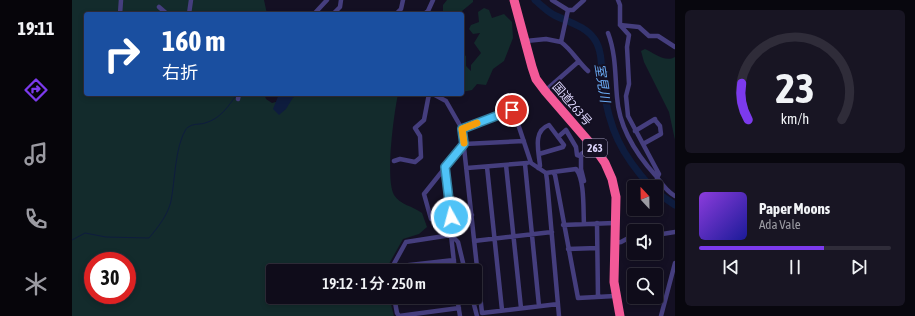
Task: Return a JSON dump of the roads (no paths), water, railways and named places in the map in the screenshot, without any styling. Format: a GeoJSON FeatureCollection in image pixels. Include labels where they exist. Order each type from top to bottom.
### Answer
{"type":"FeatureCollection","features":[{"type":"Feature","properties":{"kind":"highway","name":"国道263号"},"geometry":{"type":"LineString","coordinates":[[514,0],[532,67],[545,91],[593,146],[605,163],[612,179],[616,197],[614,222],[614,282],[620,316]]}},
{"type":"Feature","properties":{"kind":"street"},"geometry":{"type":"LineString","coordinates":[[120,12],[121,0]]}},
{"type":"Feature","properties":{"kind":"street"},"geometry":{"type":"LineString","coordinates":[[189,12],[192,0]]}},
{"type":"Feature","properties":{"kind":"street"},"geometry":{"type":"LineString","coordinates":[[316,12],[327,0]]}},
{"type":"Feature","properties":{"kind":"street"},"geometry":{"type":"LineString","coordinates":[[335,12],[340,7],[341,0]]}},
{"type":"Feature","properties":{"kind":"street"},"geometry":{"type":"LineString","coordinates":[[398,12],[401,9],[402,0]]}},
{"type":"Feature","properties":{"kind":"street"},"geometry":{"type":"LineString","coordinates":[[427,12],[433,0]]}},
{"type":"Feature","properties":{"kind":"street"},"geometry":{"type":"LineString","coordinates":[[552,0],[568,10],[573,10],[584,0]]}},
{"type":"Feature","properties":{"kind":"street"},"geometry":{"type":"LineString","coordinates":[[618,0],[620,5],[620,25],[629,35],[627,47],[629,84],[626,96],[628,116],[659,174],[657,178]]}},
{"type":"Feature","properties":{"kind":"street"},"geometry":{"type":"LineString","coordinates":[[159,7],[165,12]]}},
{"type":"Feature","properties":{"kind":"street"},"geometry":{"type":"LineString","coordinates":[[561,42],[566,27],[568,10]]}},
{"type":"Feature","properties":{"kind":"street"},"geometry":{"type":"LineString","coordinates":[[620,25],[639,27],[649,36],[658,36],[675,47]]}},
{"type":"Feature","properties":{"kind":"street"},"geometry":{"type":"LineString","coordinates":[[608,33],[614,60],[619,113],[624,127],[638,154],[665,188],[675,196]]}},
{"type":"Feature","properties":{"kind":"street"},"geometry":{"type":"LineString","coordinates":[[526,41],[546,39],[561,42],[569,48],[578,62],[588,71]]}},
{"type":"Feature","properties":{"kind":"street"},"geometry":{"type":"LineString","coordinates":[[545,91],[578,62]]}},
{"type":"Feature","properties":{"kind":"street"},"geometry":{"type":"LineString","coordinates":[[394,161],[400,159],[414,162],[421,157],[420,136],[415,128],[424,120],[429,96]]}},
{"type":"Feature","properties":{"kind":"street"},"geometry":{"type":"LineString","coordinates":[[437,96],[446,101],[462,129],[482,313]]}},
{"type":"Feature","properties":{"kind":"street"},"geometry":{"type":"LineString","coordinates":[[462,129],[512,110],[514,112],[524,141],[528,163],[532,234],[539,306]]}},
{"type":"Feature","properties":{"kind":"street"},"geometry":{"type":"LineString","coordinates":[[635,131],[655,118],[660,126],[661,134],[643,144]]}},
{"type":"Feature","properties":{"kind":"street"},"geometry":{"type":"LineString","coordinates":[[538,168],[540,166],[537,142],[539,134],[549,126],[558,137],[563,147],[539,154]]}},
{"type":"Feature","properties":{"kind":"street"},"geometry":{"type":"LineString","coordinates":[[558,137],[566,130],[576,148],[577,155],[580,156],[584,181]]}},
{"type":"Feature","properties":{"kind":"street"},"geometry":{"type":"LineString","coordinates":[[472,215],[431,219],[424,194],[464,144],[524,141]]}},
{"type":"Feature","properties":{"kind":"street"},"geometry":{"type":"LineString","coordinates":[[580,156],[593,146]]}},
{"type":"Feature","properties":{"kind":"street"},"geometry":{"type":"LineString","coordinates":[[467,168],[528,163],[546,173],[576,169],[581,182],[584,224]]}},
{"type":"Feature","properties":{"kind":"street"},"geometry":{"type":"LineString","coordinates":[[506,165],[521,308]]}},
{"type":"Feature","properties":{"kind":"street"},"geometry":{"type":"LineString","coordinates":[[445,167],[451,217]]}},
{"type":"Feature","properties":{"kind":"street"},"geometry":{"type":"LineString","coordinates":[[487,167],[502,310]]}},
{"type":"Feature","properties":{"kind":"street"},"geometry":{"type":"LineString","coordinates":[[553,172],[578,298],[616,296]]}},
{"type":"Feature","properties":{"kind":"street"},"geometry":{"type":"LineString","coordinates":[[546,173],[559,316]]}},
{"type":"Feature","properties":{"kind":"street"},"geometry":{"type":"LineString","coordinates":[[563,225],[614,222]]}},
{"type":"Feature","properties":{"kind":"street"},"geometry":{"type":"LineString","coordinates":[[597,223],[598,297]]}},
{"type":"Feature","properties":{"kind":"street"},"geometry":{"type":"LineString","coordinates":[[474,241],[552,232]]}},
{"type":"Feature","properties":{"kind":"street"},"geometry":{"type":"LineString","coordinates":[[663,234],[675,232]]}},
{"type":"Feature","properties":{"kind":"street"},"geometry":{"type":"LineString","coordinates":[[451,235],[454,264]]}},
{"type":"Feature","properties":{"kind":"street"},"geometry":{"type":"LineString","coordinates":[[394,264],[406,242],[451,235]]}},
{"type":"Feature","properties":{"kind":"street"},"geometry":{"type":"LineString","coordinates":[[451,235],[458,242],[463,264]]}},
{"type":"Feature","properties":{"kind":"street"},"geometry":{"type":"LineString","coordinates":[[614,243],[621,242],[627,239]]}},
{"type":"Feature","properties":{"kind":"street"},"geometry":{"type":"LineString","coordinates":[[568,249],[597,248]]}},
{"type":"Feature","properties":{"kind":"street"},"geometry":{"type":"LineString","coordinates":[[426,264],[454,260]]}},
{"type":"Feature","properties":{"kind":"street"},"geometry":{"type":"LineString","coordinates":[[661,316],[675,263]]}},
{"type":"Feature","properties":{"kind":"street"},"geometry":{"type":"LineString","coordinates":[[395,304],[399,316],[459,308]]}},
{"type":"Feature","properties":{"kind":"street"},"geometry":{"type":"LineString","coordinates":[[459,304],[460,316]]}},
{"type":"Feature","properties":{"kind":"street"},"geometry":{"type":"LineString","coordinates":[[474,304],[477,315],[502,310],[558,304]]}},
{"type":"Feature","properties":{"kind":"water"},"geometry":{"type":"Polygon","coordinates":[[[278,96],[294,96],[286,109],[279,115],[273,109],[278,96]]]}},
{"type":"Feature","properties":{"kind":"waterway","name":"室見川"},"geometry":{"type":"LineString","coordinates":[[535,0],[554,15],[587,31],[595,40],[601,56],[603,85],[613,128],[624,152],[645,180]]}},
{"type":"Feature","properties":{"kind":"waterway"},"geometry":{"type":"LineString","coordinates":[[187,128],[191,125],[205,123],[215,119],[227,108],[236,96]]}},
{"type":"Feature","properties":{"kind":"waterway"},"geometry":{"type":"LineString","coordinates":[[72,240],[85,233],[106,237],[149,238],[162,221],[170,206],[177,154],[182,136],[186,129]]}},
{"type":"Feature","properties":{"kind":"waterway","name":"室見川"},"geometry":{"type":"LineString","coordinates":[[663,197],[675,205]]}}]}
